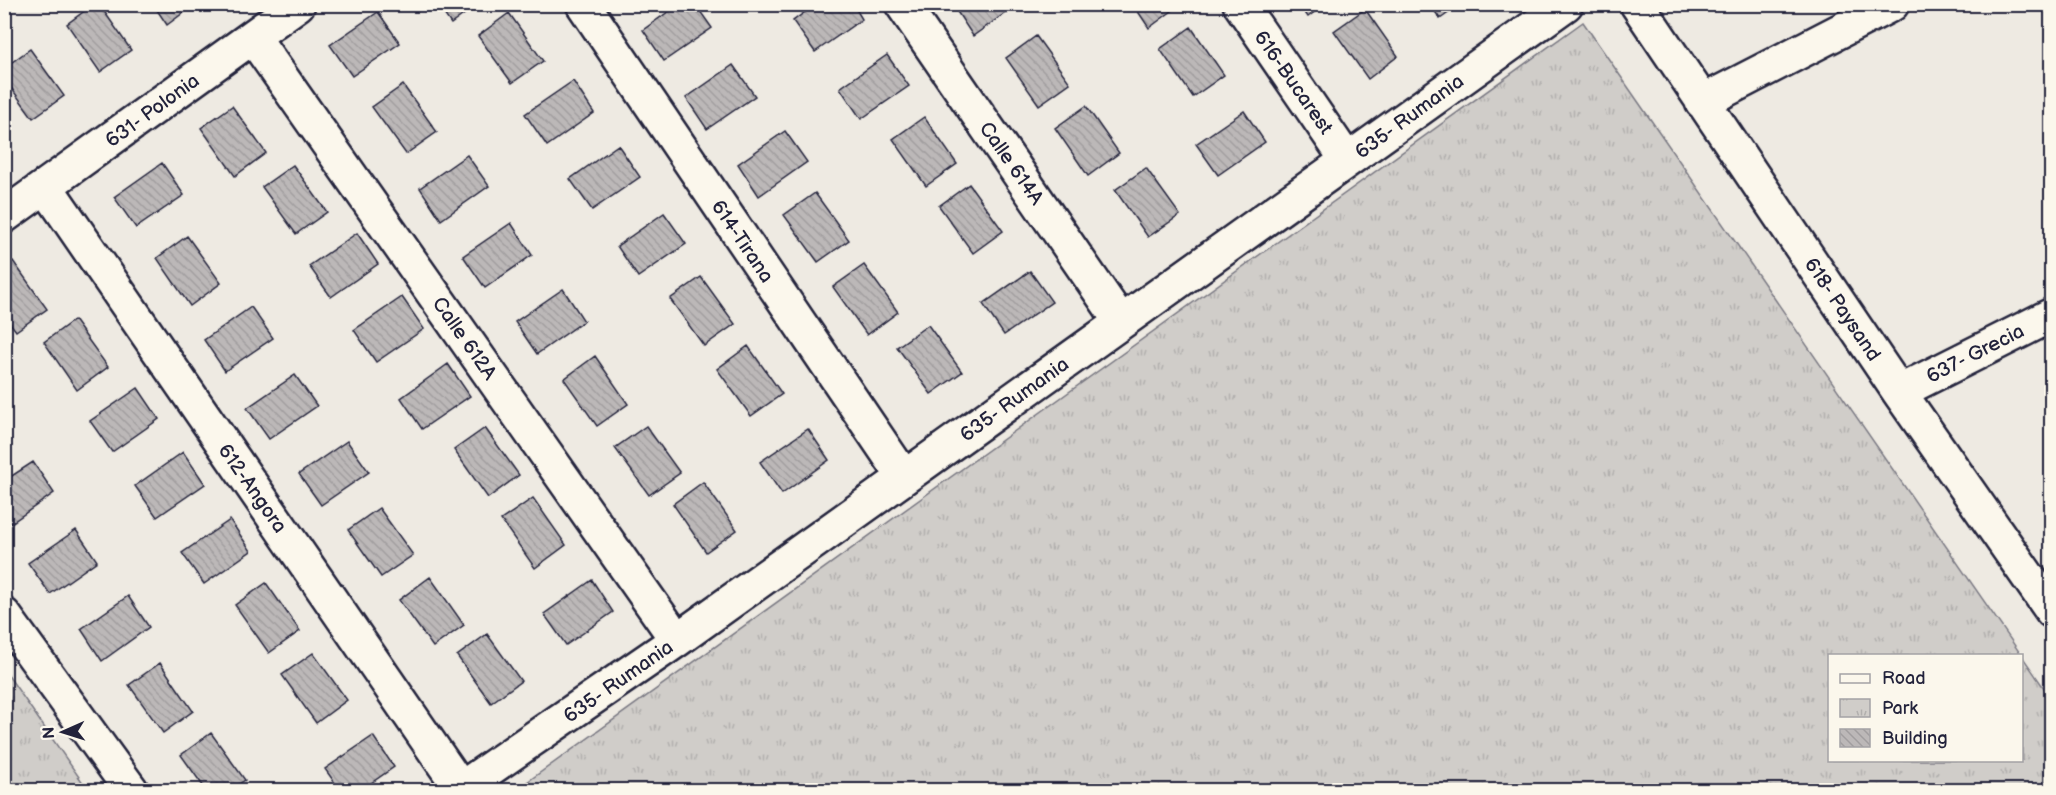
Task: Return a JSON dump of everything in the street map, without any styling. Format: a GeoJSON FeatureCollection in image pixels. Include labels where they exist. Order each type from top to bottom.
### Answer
{"type":"FeatureCollection","features":[{"type":"Feature","properties":{"kind":"street","name":"631- Polonia"},"geometry":{"type":"LineString","coordinates":[[4,216],[298,4]]}},
{"type":"Feature","properties":{"kind":"street","name":"614-Tirana"},"geometry":{"type":"LineString","coordinates":[[583,4],[904,477]]}},
{"type":"Feature","properties":{"kind":"street","name":"Calle 614A"},"geometry":{"type":"LineString","coordinates":[[902,4],[1121,322]]}},
{"type":"Feature","properties":{"kind":"street","name":"616-Bucarest"},"geometry":{"type":"LineString","coordinates":[[1240,4],[1347,160]]}},
{"type":"Feature","properties":{"kind":"street","name":"635- Rumania"},"geometry":{"type":"LineString","coordinates":[[460,790],[677,640],[1566,4]]}},
{"type":"Feature","properties":{"kind":"street","name":"618- Paysand"},"geometry":{"type":"LineString","coordinates":[[1637,4],[1899,392],[2052,611]]}},
{"type":"Feature","properties":{"kind":"street"},"geometry":{"type":"LineString","coordinates":[[1702,102],[1892,4]]}},
{"type":"Feature","properties":{"kind":"street","name":"Calle 612A"},"geometry":{"type":"LineString","coordinates":[[253,37],[677,640]]}},
{"type":"Feature","properties":{"kind":"street","name":"612-Angora"},"geometry":{"type":"LineString","coordinates":[[46,187],[460,790]]}},
{"type":"Feature","properties":{"kind":"street","name":"637- Grecia"},"geometry":{"type":"LineString","coordinates":[[1899,392],[2052,315]]}},
{"type":"Feature","properties":{"kind":"street"},"geometry":{"type":"LineString","coordinates":[[4,615],[131,790]]}},
{"type":"Feature","properties":{"kind":"green space"},"geometry":{"type":"Polygon","coordinates":[[[1583,22],[2021,654],[1828,654],[1828,762],[2023,762],[2023,657],[2051,698],[2051,790],[516,790],[1583,22]]]}},
{"type":"Feature","properties":{"kind":"green space"},"geometry":{"type":"Polygon","coordinates":[[[5,671],[88,790],[5,790],[5,671]]]}},
{"type":"Feature","properties":{"kind":"building"},"geometry":{"type":"Polygon","coordinates":[[[94,4],[99,4],[131,50],[100,72],[67,24],[94,4]]]}},
{"type":"Feature","properties":{"kind":"building"},"geometry":{"type":"Polygon","coordinates":[[[153,4],[195,4],[167,25],[153,4]]]}},
{"type":"Feature","properties":{"kind":"building"},"geometry":{"type":"Polygon","coordinates":[[[437,4],[478,4],[451,24],[437,4]]]}},
{"type":"Feature","properties":{"kind":"building"},"geometry":{"type":"Polygon","coordinates":[[[679,4],[695,4],[712,28],[664,61],[643,30],[679,4]]]}},
{"type":"Feature","properties":{"kind":"building"},"geometry":{"type":"Polygon","coordinates":[[[816,4],[853,4],[862,19],[815,52],[793,21],[816,4]]]}},
{"type":"Feature","properties":{"kind":"building"},"geometry":{"type":"Polygon","coordinates":[[[952,4],[1018,4],[973,36],[952,4]]]}},
{"type":"Feature","properties":{"kind":"building"},"geometry":{"type":"Polygon","coordinates":[[[1133,4],[1179,4],[1180,5],[1149,28],[1133,4]]]}},
{"type":"Feature","properties":{"kind":"building"},"geometry":{"type":"Polygon","coordinates":[[[1299,4],[1325,4],[1308,17],[1299,4]]]}},
{"type":"Feature","properties":{"kind":"building"},"geometry":{"type":"Polygon","coordinates":[[[1430,4],[1461,4],[1440,19],[1430,4]]]}},
{"type":"Feature","properties":{"kind":"building"},"geometry":{"type":"Polygon","coordinates":[[[1365,9],[1398,56],[1368,79],[1334,31],[1365,9]]]}},
{"type":"Feature","properties":{"kind":"building"},"geometry":{"type":"Polygon","coordinates":[[[378,12],[400,43],[352,76],[330,45],[378,12]]]}},
{"type":"Feature","properties":{"kind":"building"},"geometry":{"type":"Polygon","coordinates":[[[509,13],[543,61],[512,83],[478,36],[509,13]]]}},
{"type":"Feature","properties":{"kind":"building"},"geometry":{"type":"Polygon","coordinates":[[[1191,27],[1224,75],[1193,97],[1160,49],[1191,27]]]}},
{"type":"Feature","properties":{"kind":"building"},"geometry":{"type":"Polygon","coordinates":[[[1036,36],[1070,83],[1039,105],[1006,58],[1036,36]]]}},
{"type":"Feature","properties":{"kind":"building"},"geometry":{"type":"Polygon","coordinates":[[[30,49],[64,96],[33,118],[4,78],[4,68],[30,49]]]}},
{"type":"Feature","properties":{"kind":"building"},"geometry":{"type":"Polygon","coordinates":[[[887,55],[909,86],[861,119],[840,88],[887,55]]]}},
{"type":"Feature","properties":{"kind":"building"},"geometry":{"type":"Polygon","coordinates":[[[733,65],[755,96],[707,129],[686,98],[733,65]]]}},
{"type":"Feature","properties":{"kind":"building"},"geometry":{"type":"Polygon","coordinates":[[[573,81],[594,113],[547,146],[525,114],[573,81]]]}},
{"type":"Feature","properties":{"kind":"building"},"geometry":{"type":"Polygon","coordinates":[[[403,85],[437,132],[406,154],[372,107],[403,85]]]}},
{"type":"Feature","properties":{"kind":"building"},"geometry":{"type":"Polygon","coordinates":[[[232,106],[266,153],[235,176],[201,128],[232,106]]]}},
{"type":"Feature","properties":{"kind":"building"},"geometry":{"type":"Polygon","coordinates":[[[1086,106],[1119,153],[1088,176],[1055,128],[1086,106]]]}},
{"type":"Feature","properties":{"kind":"building"},"geometry":{"type":"Polygon","coordinates":[[[1244,111],[1265,142],[1218,175],[1196,144],[1244,111]]]}},
{"type":"Feature","properties":{"kind":"building"},"geometry":{"type":"Polygon","coordinates":[[[924,117],[957,164],[926,186],[893,139],[924,117]]]}},
{"type":"Feature","properties":{"kind":"building"},"geometry":{"type":"Polygon","coordinates":[[[785,131],[807,162],[759,196],[738,164],[785,131]]]}},
{"type":"Feature","properties":{"kind":"building"},"geometry":{"type":"Polygon","coordinates":[[[618,145],[640,177],[592,210],[570,179],[618,145]]]}},
{"type":"Feature","properties":{"kind":"building"},"geometry":{"type":"Polygon","coordinates":[[[467,155],[489,186],[441,220],[420,188],[467,155]]]}},
{"type":"Feature","properties":{"kind":"building"},"geometry":{"type":"Polygon","coordinates":[[[162,163],[184,195],[136,228],[114,197],[162,163]]]}},
{"type":"Feature","properties":{"kind":"building"},"geometry":{"type":"Polygon","coordinates":[[[293,165],[327,212],[296,234],[262,187],[293,165]]]}},
{"type":"Feature","properties":{"kind":"building"},"geometry":{"type":"Polygon","coordinates":[[[1146,168],[1180,215],[1148,237],[1115,190],[1146,168]]]}},
{"type":"Feature","properties":{"kind":"building"},"geometry":{"type":"Polygon","coordinates":[[[969,184],[1003,231],[973,253],[939,206],[969,184]]]}},
{"type":"Feature","properties":{"kind":"building"},"geometry":{"type":"Polygon","coordinates":[[[815,193],[849,240],[818,262],[784,215],[815,193]]]}},
{"type":"Feature","properties":{"kind":"building"},"geometry":{"type":"Polygon","coordinates":[[[664,213],[686,244],[638,277],[617,246],[664,213]]]}},
{"type":"Feature","properties":{"kind":"building"},"geometry":{"type":"Polygon","coordinates":[[[511,223],[532,255],[485,288],[463,256],[511,223]]]}},
{"type":"Feature","properties":{"kind":"building"},"geometry":{"type":"Polygon","coordinates":[[[357,233],[378,264],[331,297],[309,266],[357,233]]]}},
{"type":"Feature","properties":{"kind":"building"},"geometry":{"type":"Polygon","coordinates":[[[187,236],[221,283],[190,306],[157,258],[187,236]]]}},
{"type":"Feature","properties":{"kind":"building"},"geometry":{"type":"Polygon","coordinates":[[[13,261],[47,309],[16,331],[4,315],[4,267],[13,261]]]}},
{"type":"Feature","properties":{"kind":"building"},"geometry":{"type":"Polygon","coordinates":[[[864,265],[898,312],[867,335],[833,287],[864,265]]]}},
{"type":"Feature","properties":{"kind":"building"},"geometry":{"type":"Polygon","coordinates":[[[1030,271],[1052,302],[1004,335],[983,304],[1030,271]]]}},
{"type":"Feature","properties":{"kind":"building"},"geometry":{"type":"Polygon","coordinates":[[[701,277],[735,324],[704,346],[670,299],[701,277]]]}},
{"type":"Feature","properties":{"kind":"building"},"geometry":{"type":"Polygon","coordinates":[[[563,289],[584,321],[537,354],[515,322],[563,289]]]}},
{"type":"Feature","properties":{"kind":"building"},"geometry":{"type":"Polygon","coordinates":[[[402,297],[424,329],[376,362],[354,330],[402,297]]]}},
{"type":"Feature","properties":{"kind":"building"},"geometry":{"type":"Polygon","coordinates":[[[251,307],[273,338],[225,371],[204,340],[251,307]]]}},
{"type":"Feature","properties":{"kind":"building"},"geometry":{"type":"Polygon","coordinates":[[[74,320],[108,367],[77,390],[44,342],[74,320]]]}},
{"type":"Feature","properties":{"kind":"building"},"geometry":{"type":"Polygon","coordinates":[[[928,325],[962,372],[931,394],[897,347],[928,325]]]}},
{"type":"Feature","properties":{"kind":"building"},"geometry":{"type":"Polygon","coordinates":[[[748,346],[782,394],[751,416],[717,369],[748,346]]]}},
{"type":"Feature","properties":{"kind":"building"},"geometry":{"type":"Polygon","coordinates":[[[595,356],[628,404],[597,426],[564,379],[595,356]]]}},
{"type":"Feature","properties":{"kind":"building"},"geometry":{"type":"Polygon","coordinates":[[[448,364],[470,396],[422,429],[401,398],[448,364]]]}},
{"type":"Feature","properties":{"kind":"building"},"geometry":{"type":"Polygon","coordinates":[[[295,375],[317,406],[269,439],[247,408],[295,375]]]}},
{"type":"Feature","properties":{"kind":"building"},"geometry":{"type":"Polygon","coordinates":[[[138,388],[159,419],[112,452],[90,421],[138,388]]]}},
{"type":"Feature","properties":{"kind":"building"},"geometry":{"type":"Polygon","coordinates":[[[646,426],[680,473],[649,495],[615,448],[646,426]]]}},
{"type":"Feature","properties":{"kind":"building"},"geometry":{"type":"Polygon","coordinates":[[[485,428],[519,475],[488,498],[454,450],[485,428]]]}},
{"type":"Feature","properties":{"kind":"building"},"geometry":{"type":"Polygon","coordinates":[[[808,429],[829,460],[782,494],[760,462],[808,429]]]}},
{"type":"Feature","properties":{"kind":"building"},"geometry":{"type":"Polygon","coordinates":[[[347,441],[369,472],[321,505],[299,474],[347,441]]]}},
{"type":"Feature","properties":{"kind":"building"},"geometry":{"type":"Polygon","coordinates":[[[183,452],[205,484],[157,517],[135,486],[183,452]]]}},
{"type":"Feature","properties":{"kind":"building"},"geometry":{"type":"Polygon","coordinates":[[[33,462],[54,493],[7,526],[4,523],[4,481],[33,462]]]}},
{"type":"Feature","properties":{"kind":"building"},"geometry":{"type":"Polygon","coordinates":[[[703,482],[737,530],[706,552],[673,504],[703,482]]]}},
{"type":"Feature","properties":{"kind":"building"},"geometry":{"type":"Polygon","coordinates":[[[533,498],[566,545],[535,568],[501,520],[533,498]]]}},
{"type":"Feature","properties":{"kind":"building"},"geometry":{"type":"Polygon","coordinates":[[[379,508],[413,555],[381,577],[348,530],[379,508]]]}},
{"type":"Feature","properties":{"kind":"building"},"geometry":{"type":"Polygon","coordinates":[[[230,520],[251,551],[204,584],[182,553],[230,520]]]}},
{"type":"Feature","properties":{"kind":"building"},"geometry":{"type":"Polygon","coordinates":[[[76,530],[97,561],[50,594],[28,563],[76,530]]]}},
{"type":"Feature","properties":{"kind":"building"},"geometry":{"type":"Polygon","coordinates":[[[430,577],[464,625],[433,647],[399,600],[430,577]]]}},
{"type":"Feature","properties":{"kind":"building"},"geometry":{"type":"Polygon","coordinates":[[[592,580],[613,612],[566,645],[544,614],[592,580]]]}},
{"type":"Feature","properties":{"kind":"building"},"geometry":{"type":"Polygon","coordinates":[[[266,583],[300,631],[269,653],[235,605],[266,583]]]}},
{"type":"Feature","properties":{"kind":"building"},"geometry":{"type":"Polygon","coordinates":[[[128,596],[149,627],[102,661],[81,629],[128,596]]]}},
{"type":"Feature","properties":{"kind":"building"},"geometry":{"type":"Polygon","coordinates":[[[487,634],[521,681],[491,703],[457,656],[487,634]]]}},
{"type":"Feature","properties":{"kind":"building"},"geometry":{"type":"Polygon","coordinates":[[[313,653],[347,700],[316,723],[282,675],[313,653]]]}},
{"type":"Feature","properties":{"kind":"building"},"geometry":{"type":"Polygon","coordinates":[[[160,663],[193,711],[163,733],[129,685],[160,663]]]}},
{"type":"Feature","properties":{"kind":"building"},"geometry":{"type":"Polygon","coordinates":[[[211,733],[245,780],[230,790],[206,790],[181,755],[211,733]]]}},
{"type":"Feature","properties":{"kind":"building"},"geometry":{"type":"Polygon","coordinates":[[[373,736],[394,767],[361,790],[340,790],[325,769],[373,736]]]}}]}
